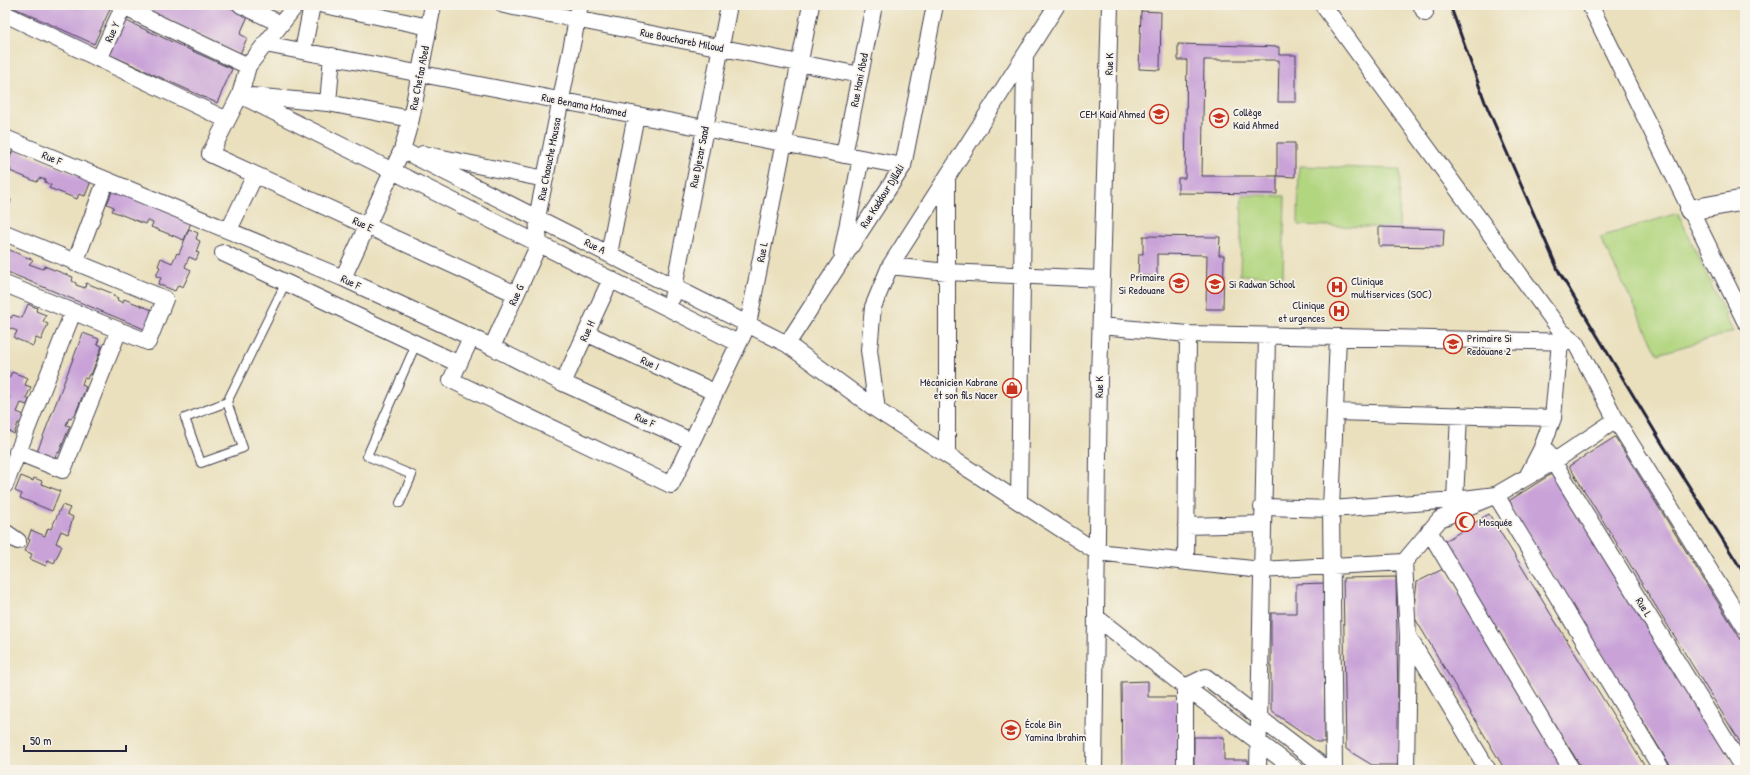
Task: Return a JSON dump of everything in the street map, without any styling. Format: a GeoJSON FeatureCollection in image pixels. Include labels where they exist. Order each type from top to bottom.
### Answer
{"type":"FeatureCollection","features":[{"type":"Feature","properties":{"kind":"street"},"geometry":{"type":"LineString","coordinates":[[241,5],[281,24]]}},
{"type":"Feature","properties":{"kind":"street"},"geometry":{"type":"LineString","coordinates":[[5,14],[227,120],[240,95],[248,66],[296,5]]}},
{"type":"Feature","properties":{"kind":"street"},"geometry":{"type":"LineString","coordinates":[[303,51],[312,5]]}},
{"type":"Feature","properties":{"kind":"street"},"geometry":{"type":"LineString","coordinates":[[324,5],[429,26]]}},
{"type":"Feature","properties":{"kind":"street","name":"Rue Chefaa Abed"},"geometry":{"type":"LineString","coordinates":[[343,278],[402,150],[411,119],[433,5]]}},
{"type":"Feature","properties":{"kind":"street","name":"Rue Bouchareb Miloud"},"geometry":{"type":"LineString","coordinates":[[504,5],[578,12],[721,48],[860,75]]}},
{"type":"Feature","properties":{"kind":"street","name":"Rue Djezar Saad"},"geometry":{"type":"LineString","coordinates":[[669,309],[729,5]]}},
{"type":"Feature","properties":{"kind":"street","name":"Rue L"},"geometry":{"type":"LineString","coordinates":[[459,364],[451,380],[671,485],[714,392],[748,324],[811,5]]}},
{"type":"Feature","properties":{"kind":"street","name":"Rue Hani Abed"},"geometry":{"type":"LineString","coordinates":[[844,155],[874,5]]}},
{"type":"Feature","properties":{"kind":"street","name":"Rue Kaddour Djllali"},"geometry":{"type":"LineString","coordinates":[[787,344],[840,266],[903,166],[935,5]]}},
{"type":"Feature","properties":{"kind":"street"},"geometry":{"type":"LineString","coordinates":[[877,410],[869,350],[873,307],[890,266],[1057,5]]}},
{"type":"Feature","properties":{"kind":"street","name":"Rue K"},"geometry":{"type":"LineString","coordinates":[[1094,770],[1101,326],[1110,5]]}},
{"type":"Feature","properties":{"kind":"street"},"geometry":{"type":"LineString","coordinates":[[1323,5],[1566,338],[1745,627]]}},
{"type":"Feature","properties":{"kind":"street"},"geometry":{"type":"LineString","coordinates":[[1590,5],[1677,179],[1690,210],[1745,321]]}},
{"type":"Feature","properties":{"kind":"street"},"geometry":{"type":"LineString","coordinates":[[122,6],[248,66]]}},
{"type":"Feature","properties":{"kind":"street","name":"Rue Y"},"geometry":{"type":"LineString","coordinates":[[99,59],[122,6]]}},
{"type":"Feature","properties":{"kind":"street","name":"Rue Chaouche Moussa"},"geometry":{"type":"LineString","coordinates":[[539,244],[537,218],[578,12]]}},
{"type":"Feature","properties":{"kind":"street","name":"Rue Benama Mohamed"},"geometry":{"type":"LineString","coordinates":[[265,44],[903,166]]}},
{"type":"Feature","properties":{"kind":"street"},"geometry":{"type":"LineString","coordinates":[[328,102],[332,56]]}},
{"type":"Feature","properties":{"kind":"street"},"geometry":{"type":"LineString","coordinates":[[1019,502],[1025,56]]}},
{"type":"Feature","properties":{"kind":"street"},"geometry":{"type":"LineString","coordinates":[[240,95],[328,102],[411,119]]}},
{"type":"Feature","properties":{"kind":"street"},"geometry":{"type":"LineString","coordinates":[[240,95],[738,343]]}},
{"type":"Feature","properties":{"kind":"street","name":"Rue H"},"geometry":{"type":"LineString","coordinates":[[563,383],[586,334],[607,277],[636,115]]}},
{"type":"Feature","properties":{"kind":"street","name":"Rue E"},"geometry":{"type":"LineString","coordinates":[[227,120],[210,154],[516,294]]}},
{"type":"Feature","properties":{"kind":"street","name":"Rue F"},"geometry":{"type":"LineString","coordinates":[[5,138],[343,278],[492,347],[563,383],[691,441]]}},
{"type":"Feature","properties":{"kind":"street"},"geometry":{"type":"LineString","coordinates":[[402,150],[545,179]]}},
{"type":"Feature","properties":{"kind":"street","name":"Rue A"},"geometry":{"type":"LineString","coordinates":[[402,150],[787,344],[877,410],[1097,552]]}},
{"type":"Feature","properties":{"kind":"street"},"geometry":{"type":"LineString","coordinates":[[840,266],[861,158]]}},
{"type":"Feature","properties":{"kind":"street"},"geometry":{"type":"LineString","coordinates":[[229,230],[255,175]]}},
{"type":"Feature","properties":{"kind":"street"},"geometry":{"type":"LineString","coordinates":[[947,177],[947,455]]}},
{"type":"Feature","properties":{"kind":"street"},"geometry":{"type":"LineString","coordinates":[[75,263],[106,180]]}},
{"type":"Feature","properties":{"kind":"street"},"geometry":{"type":"LineString","coordinates":[[1690,210],[1745,200]]}},
{"type":"Feature","properties":{"kind":"street"},"geometry":{"type":"LineString","coordinates":[[5,233],[75,263],[165,298],[148,342],[5,284]]}},
{"type":"Feature","properties":{"kind":"street","name":"Rue G"},"geometry":{"type":"LineString","coordinates":[[492,347],[539,244]]}},
{"type":"Feature","properties":{"kind":"street"},"geometry":{"type":"LineString","coordinates":[[223,253],[459,364],[471,338]]}},
{"type":"Feature","properties":{"kind":"street"},"geometry":{"type":"LineString","coordinates":[[890,266],[947,272],[1102,279]]}},
{"type":"Feature","properties":{"kind":"street"},"geometry":{"type":"LineString","coordinates":[[5,485],[73,312]]}},
{"type":"Feature","properties":{"kind":"street"},"geometry":{"type":"LineString","coordinates":[[1101,326],[1188,334],[1338,337],[1566,338]]}},
{"type":"Feature","properties":{"kind":"street"},"geometry":{"type":"LineString","coordinates":[[17,452],[63,470],[119,330]]}},
{"type":"Feature","properties":{"kind":"street","name":"Rue I"},"geometry":{"type":"LineString","coordinates":[[586,334],[714,392]]}},
{"type":"Feature","properties":{"kind":"street"},"geometry":{"type":"LineString","coordinates":[[1186,562],[1188,334]]}},
{"type":"Feature","properties":{"kind":"street"},"geometry":{"type":"LineString","coordinates":[[1258,770],[1266,336]]}},
{"type":"Feature","properties":{"kind":"street"},"geometry":{"type":"LineString","coordinates":[[1334,770],[1333,565],[1331,509],[1338,337]]}},
{"type":"Feature","properties":{"kind":"street"},"geometry":{"type":"LineString","coordinates":[[1527,477],[1543,445],[1553,418],[1566,338]]}},
{"type":"Feature","properties":{"kind":"street"},"geometry":{"type":"LineString","coordinates":[[1335,412],[1553,418]]}},
{"type":"Feature","properties":{"kind":"street"},"geometry":{"type":"LineString","coordinates":[[1455,500],[1459,415]]}},
{"type":"Feature","properties":{"kind":"street"},"geometry":{"type":"LineString","coordinates":[[1406,770],[1408,636],[1404,562],[1440,519],[1496,495],[1553,462],[1616,420]]}},
{"type":"Feature","properties":{"kind":"street","name":"Rue L"},"geometry":{"type":"LineString","coordinates":[[1543,445],[1744,770]]}},
{"type":"Feature","properties":{"kind":"street"},"geometry":{"type":"LineString","coordinates":[[1262,506],[1331,509],[1455,500],[1496,495]]}},
{"type":"Feature","properties":{"kind":"street"},"geometry":{"type":"LineString","coordinates":[[1496,495],[1662,770]]}},
{"type":"Feature","properties":{"kind":"street"},"geometry":{"type":"LineString","coordinates":[[1186,526],[1262,524]]}},
{"type":"Feature","properties":{"kind":"street"},"geometry":{"type":"LineString","coordinates":[[1429,531],[1572,770]]}},
{"type":"Feature","properties":{"kind":"street"},"geometry":{"type":"LineString","coordinates":[[5,532],[18,541]]}},
{"type":"Feature","properties":{"kind":"street"},"geometry":{"type":"LineString","coordinates":[[1097,552],[1261,570],[1404,562]]}},
{"type":"Feature","properties":{"kind":"street"},"geometry":{"type":"LineString","coordinates":[[1096,617],[1185,687],[1296,770]]}},
{"type":"Feature","properties":{"kind":"street"},"geometry":{"type":"LineString","coordinates":[[1408,636],[1488,770]]}},
{"type":"Feature","properties":{"kind":"street"},"geometry":{"type":"LineString","coordinates":[[1185,687],[1206,677],[1328,770]]}},
{"type":"Feature","properties":{"kind":"street"},"geometry":{"type":"LineString","coordinates":[[1185,687],[1185,770]]}},
{"type":"Feature","properties":{"kind":"lane"},"geometry":{"type":"LineString","coordinates":[[227,402],[243,448],[201,463],[184,418],[227,402],[286,282]]}},
{"type":"Feature","properties":{"kind":"lane"},"geometry":{"type":"LineString","coordinates":[[400,503],[412,475],[367,456],[416,344]]}},
{"type":"Feature","properties":{"kind":"green space"},"geometry":{"type":"Polygon","coordinates":[[[1299,166],[1400,169],[1399,228],[1298,225],[1299,166]]]}},
{"type":"Feature","properties":{"kind":"green space"},"geometry":{"type":"Polygon","coordinates":[[[1242,195],[1285,196],[1283,276],[1240,275],[1242,195]]]}},
{"type":"Feature","properties":{"kind":"green space"},"geometry":{"type":"Polygon","coordinates":[[[1678,213],[1733,332],[1658,354],[1600,237],[1678,213]]]}},
{"type":"Feature","properties":{"kind":"building"},"geometry":{"type":"Polygon","coordinates":[[[8,5],[101,5],[110,9],[94,44],[8,5]]]}},
{"type":"Feature","properties":{"kind":"building"},"geometry":{"type":"Polygon","coordinates":[[[138,5],[224,5],[248,16],[240,34],[247,38],[240,54],[138,5]]]}},
{"type":"Feature","properties":{"kind":"building"},"geometry":{"type":"Polygon","coordinates":[[[1141,11],[1161,12],[1160,70],[1139,69],[1141,11]]]}},
{"type":"Feature","properties":{"kind":"building"},"geometry":{"type":"Polygon","coordinates":[[[122,19],[232,69],[217,103],[106,53],[122,19]]]}},
{"type":"Feature","properties":{"kind":"building"},"geometry":{"type":"Polygon","coordinates":[[[1178,44],[1279,47],[1279,55],[1296,55],[1296,102],[1278,102],[1279,60],[1204,60],[1202,176],[1277,176],[1277,194],[1178,193],[1178,178],[1185,178],[1187,60],[1178,60],[1178,44]]]}},
{"type":"Feature","properties":{"kind":"building"},"geometry":{"type":"Polygon","coordinates":[[[1277,143],[1295,143],[1295,177],[1277,176],[1277,143]]]}},
{"type":"Feature","properties":{"kind":"building"},"geometry":{"type":"Polygon","coordinates":[[[13,149],[91,181],[85,196],[79,194],[77,199],[49,188],[51,185],[45,182],[46,180],[39,178],[37,182],[10,171],[11,169],[6,167],[5,170],[5,159],[9,161],[13,149]]]}},
{"type":"Feature","properties":{"kind":"building"},"geometry":{"type":"Polygon","coordinates":[[[113,189],[192,220],[184,240],[151,227],[153,223],[147,220],[145,224],[112,211],[114,207],[107,204],[113,189]]]}},
{"type":"Feature","properties":{"kind":"building"},"geometry":{"type":"Polygon","coordinates":[[[5,198],[11,200],[9,207],[5,205],[5,198]]]}},
{"type":"Feature","properties":{"kind":"building"},"geometry":{"type":"Polygon","coordinates":[[[1379,227],[1444,229],[1443,247],[1379,246],[1379,227]]]}},
{"type":"Feature","properties":{"kind":"building"},"geometry":{"type":"Polygon","coordinates":[[[189,229],[198,233],[196,239],[200,241],[196,252],[199,253],[196,260],[189,257],[185,267],[191,270],[183,287],[178,285],[175,291],[158,284],[161,278],[156,276],[160,267],[158,266],[161,258],[172,263],[177,253],[179,254],[189,229]]]}},
{"type":"Feature","properties":{"kind":"building"},"geometry":{"type":"Polygon","coordinates":[[[1143,236],[1220,237],[1219,255],[1224,255],[1223,309],[1206,309],[1207,255],[1157,254],[1157,276],[1138,276],[1139,254],[1143,254],[1143,236]]]}},
{"type":"Feature","properties":{"kind":"building"},"geometry":{"type":"Polygon","coordinates":[[[5,248],[33,260],[29,264],[43,269],[44,266],[73,277],[72,281],[76,283],[76,285],[85,288],[86,283],[114,294],[113,296],[118,298],[117,300],[123,303],[124,299],[152,310],[150,312],[155,314],[149,331],[5,271],[5,248]]]}},
{"type":"Feature","properties":{"kind":"building"},"geometry":{"type":"Polygon","coordinates":[[[28,304],[37,308],[36,311],[46,315],[43,322],[48,324],[41,340],[36,338],[33,346],[14,338],[17,331],[7,327],[5,333],[5,315],[11,318],[13,315],[22,318],[28,304]]]}},
{"type":"Feature","properties":{"kind":"building"},"geometry":{"type":"Polygon","coordinates":[[[83,333],[99,339],[97,344],[102,346],[91,375],[89,374],[87,379],[84,378],[82,385],[86,387],[75,415],[73,415],[71,419],[69,418],[66,425],[70,426],[59,453],[57,453],[55,458],[37,452],[83,333]]]}},
{"type":"Feature","properties":{"kind":"building"},"geometry":{"type":"Polygon","coordinates":[[[12,372],[28,378],[25,385],[31,387],[26,398],[29,400],[27,405],[21,403],[17,412],[24,415],[21,423],[18,423],[14,434],[9,431],[5,439],[5,414],[7,408],[5,407],[10,397],[5,395],[5,377],[9,378],[12,372]]]}},
{"type":"Feature","properties":{"kind":"building"},"geometry":{"type":"Polygon","coordinates":[[[1615,437],[1745,646],[1745,750],[1569,466],[1615,437]]]}},
{"type":"Feature","properties":{"kind":"building"},"geometry":{"type":"Polygon","coordinates":[[[1553,473],[1738,770],[1673,770],[1507,502],[1553,473]]]}},
{"type":"Feature","properties":{"kind":"building"},"geometry":{"type":"Polygon","coordinates":[[[21,476],[33,481],[34,478],[42,481],[41,484],[60,491],[52,511],[20,498],[22,494],[15,491],[21,476]]]}},
{"type":"Feature","properties":{"kind":"building"},"geometry":{"type":"Polygon","coordinates":[[[62,505],[70,508],[67,514],[73,517],[68,534],[61,531],[56,543],[62,546],[54,563],[48,560],[46,566],[30,559],[32,554],[25,551],[30,540],[28,539],[31,530],[45,536],[48,528],[51,529],[62,505]]]}},
{"type":"Feature","properties":{"kind":"building"},"geometry":{"type":"Polygon","coordinates":[[[1489,514],[1647,770],[1583,770],[1442,543],[1489,514]]]}},
{"type":"Feature","properties":{"kind":"building"},"geometry":{"type":"Polygon","coordinates":[[[1443,569],[1566,770],[1505,770],[1413,615],[1417,582],[1443,569]]]}},
{"type":"Feature","properties":{"kind":"building"},"geometry":{"type":"Polygon","coordinates":[[[1396,577],[1399,765],[1372,765],[1346,749],[1343,578],[1396,577]]]}},
{"type":"Feature","properties":{"kind":"building"},"geometry":{"type":"Polygon","coordinates":[[[1325,583],[1325,742],[1317,742],[1271,711],[1271,613],[1296,613],[1296,584],[1325,583]]]}},
{"type":"Feature","properties":{"kind":"building"},"geometry":{"type":"Polygon","coordinates":[[[1148,681],[1148,697],[1177,697],[1178,770],[1122,770],[1121,682],[1148,681]]]}},
{"type":"Feature","properties":{"kind":"building"},"geometry":{"type":"Polygon","coordinates":[[[1194,737],[1224,737],[1224,760],[1248,760],[1248,770],[1194,770],[1194,737]]]}},
{"type":"Feature","properties":{"kind":"railway"},"geometry":{"type":"LineString","coordinates":[[1450,5],[1485,102],[1559,272],[1663,445],[1745,575]]}},
{"type":"Feature","properties":{"kind":"place","name":"CEM Kaid Ahmed"},"geometry":{"type":"Point","coordinates":[1159,114]}},
{"type":"Feature","properties":{"kind":"place","name":"Collège Kaid Ahmed"},"geometry":{"type":"Point","coordinates":[1219,118]}},
{"type":"Feature","properties":{"kind":"place","name":"Primaire Si Redouane"},"geometry":{"type":"Point","coordinates":[1179,283]}},
{"type":"Feature","properties":{"kind":"place","name":"Si Radwan School"},"geometry":{"type":"Point","coordinates":[1215,284]}},
{"type":"Feature","properties":{"kind":"place","name":"Clinique multiservices (SOC)"},"geometry":{"type":"Point","coordinates":[1337,287]}},
{"type":"Feature","properties":{"kind":"place","name":"Clinique et urgences"},"geometry":{"type":"Point","coordinates":[1339,311]}},
{"type":"Feature","properties":{"kind":"place","name":"Primaire Si Redouane 2"},"geometry":{"type":"Point","coordinates":[1453,344]}},
{"type":"Feature","properties":{"kind":"place","name":"Mécanicien Kabrane et son fils Nacer"},"geometry":{"type":"Point","coordinates":[1012,388]}},
{"type":"Feature","properties":{"kind":"place","name":"Mosquée"},"geometry":{"type":"Point","coordinates":[1465,522]}},
{"type":"Feature","properties":{"kind":"place","name":"École Bin Yamina Ibrahim"},"geometry":{"type":"Point","coordinates":[1011,730]}}]}
